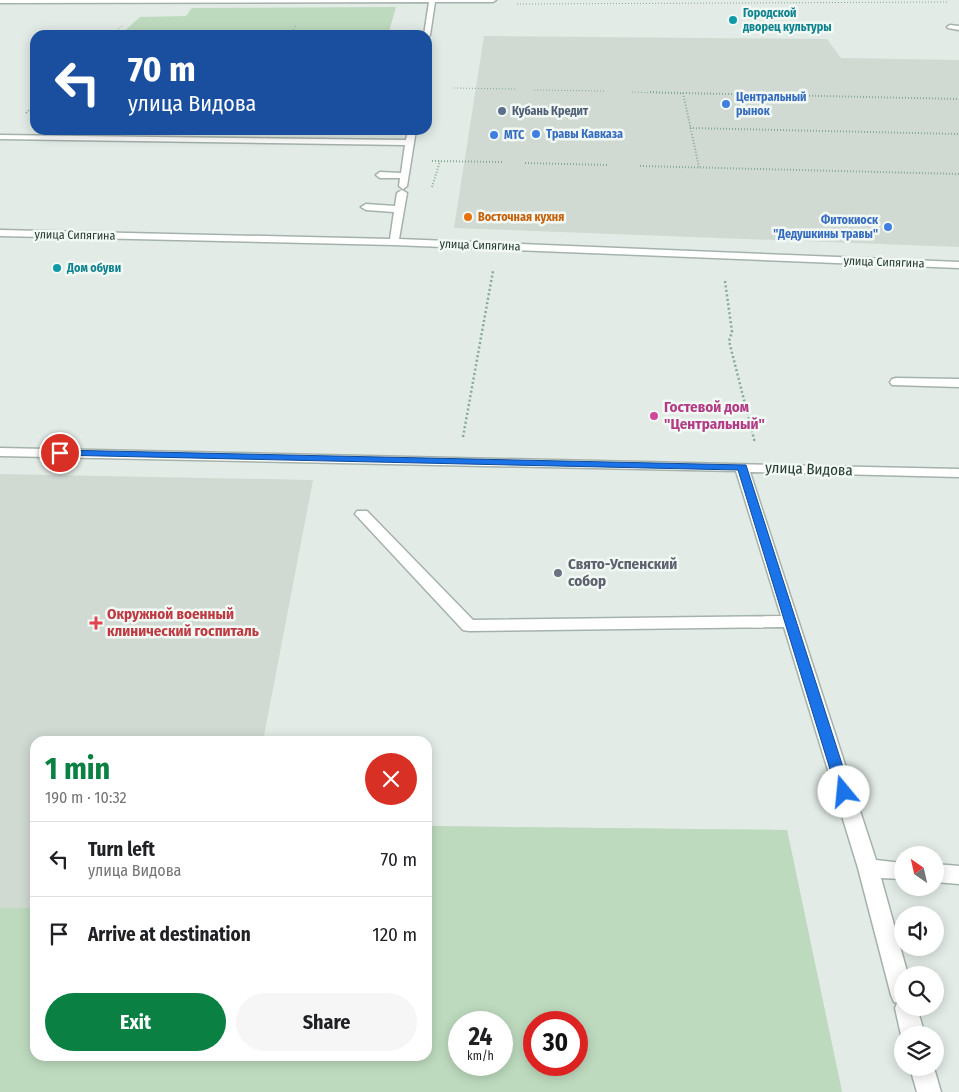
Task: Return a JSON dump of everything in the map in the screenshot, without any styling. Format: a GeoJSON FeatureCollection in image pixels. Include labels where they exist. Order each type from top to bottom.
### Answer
{"type":"FeatureCollection","features":[{"type":"Feature","properties":{"kind":"street"},"geometry":{"type":"LineString","coordinates":[[427,30],[432,0]]}},
{"type":"Feature","properties":{"kind":"street"},"geometry":{"type":"LineString","coordinates":[[0,1],[493,0]]}},
{"type":"Feature","properties":{"kind":"street"},"geometry":{"type":"LineString","coordinates":[[950,28],[959,28]]}},
{"type":"Feature","properties":{"kind":"street"},"geometry":{"type":"LineString","coordinates":[[394,242],[411,135]]}},
{"type":"Feature","properties":{"kind":"street"},"geometry":{"type":"LineString","coordinates":[[0,137],[410,143]]}},
{"type":"Feature","properties":{"kind":"street"},"geometry":{"type":"LineString","coordinates":[[380,175],[404,176]]}},
{"type":"Feature","properties":{"kind":"street"},"geometry":{"type":"LineString","coordinates":[[366,207],[399,209]]}},
{"type":"Feature","properties":{"kind":"street","name":"улица Сипягина"},"geometry":{"type":"LineString","coordinates":[[0,233],[394,242],[959,264]]}},
{"type":"Feature","properties":{"kind":"street"},"geometry":{"type":"LineString","coordinates":[[896,382],[959,383]]}},
{"type":"Feature","properties":{"kind":"street","name":"улица Видова"},"geometry":{"type":"LineString","coordinates":[[0,452],[959,473]]}},
{"type":"Feature","properties":{"kind":"street"},"geometry":{"type":"LineString","coordinates":[[742,467],[868,868],[894,966]]}},
{"type":"Feature","properties":{"kind":"street"},"geometry":{"type":"LineString","coordinates":[[362,514],[469,626],[790,621]]}},
{"type":"Feature","properties":{"kind":"street"},"geometry":{"type":"LineString","coordinates":[[868,868],[894,870]]}},
{"type":"Feature","properties":{"kind":"street"},"geometry":{"type":"LineString","coordinates":[[944,874],[959,875]]}},
{"type":"Feature","properties":{"kind":"street"},"geometry":{"type":"LineString","coordinates":[[924,1076],[929,1092]]}},
{"type":"Feature","properties":{"kind":"path"},"geometry":{"type":"LineString","coordinates":[[518,4],[949,2]]}},
{"type":"Feature","properties":{"kind":"path"},"geometry":{"type":"LineString","coordinates":[[454,88],[515,89]]}},
{"type":"Feature","properties":{"kind":"path"},"geometry":{"type":"LineString","coordinates":[[534,90],[604,91]]}},
{"type":"Feature","properties":{"kind":"path"},"geometry":{"type":"LineString","coordinates":[[632,92],[959,99]]}},
{"type":"Feature","properties":{"kind":"path"},"geometry":{"type":"LineString","coordinates":[[683,93],[699,167]]}},
{"type":"Feature","properties":{"kind":"path"},"geometry":{"type":"LineString","coordinates":[[690,128],[959,134]]}},
{"type":"Feature","properties":{"kind":"path"},"geometry":{"type":"LineString","coordinates":[[407,160],[502,162]]}},
{"type":"Feature","properties":{"kind":"path"},"geometry":{"type":"LineString","coordinates":[[432,188],[440,161]]}},
{"type":"Feature","properties":{"kind":"path"},"geometry":{"type":"LineString","coordinates":[[525,163],[606,165]]}},
{"type":"Feature","properties":{"kind":"path"},"geometry":{"type":"LineString","coordinates":[[640,166],[959,174]]}},
{"type":"Feature","properties":{"kind":"path"},"geometry":{"type":"LineString","coordinates":[[462,443],[494,264]]}},
{"type":"Feature","properties":{"kind":"path"},"geometry":{"type":"LineString","coordinates":[[724,274],[732,332],[729,341],[755,443]]}},
{"type":"Feature","properties":{"kind":"shaded area"},"geometry":{"type":"Polygon","coordinates":[[[484,36],[827,39],[841,58],[959,60],[959,247],[454,228],[484,36]]]}},
{"type":"Feature","properties":{"kind":"shaded area"},"geometry":{"type":"Polygon","coordinates":[[[0,474],[313,480],[264,736],[30,736],[30,1061],[432,1061],[432,826],[787,830],[842,1092],[0,1092],[0,474]]]}},
{"type":"Feature","properties":{"kind":"green space"},"geometry":{"type":"Polygon","coordinates":[[[396,7],[389,30],[126,30],[140,17],[186,16],[192,8],[396,7]]]}},
{"type":"Feature","properties":{"kind":"green space"},"geometry":{"type":"Polygon","coordinates":[[[432,826],[787,830],[842,1092],[0,1092],[0,908],[30,908],[30,1061],[432,1061],[432,826]]]}},
{"type":"Feature","properties":{"kind":"place","name":"Городской дворец культуры"},"geometry":{"type":"Point","coordinates":[733,20]}},
{"type":"Feature","properties":{"kind":"place","name":"Центральный рынок"},"geometry":{"type":"Point","coordinates":[726,104]}},
{"type":"Feature","properties":{"kind":"place","name":"Кубань Кредит"},"geometry":{"type":"Point","coordinates":[502,111]}},
{"type":"Feature","properties":{"kind":"place","name":"Травы Кавказа"},"geometry":{"type":"Point","coordinates":[536,134]}},
{"type":"Feature","properties":{"kind":"place","name":"МТС"},"geometry":{"type":"Point","coordinates":[494,135]}},
{"type":"Feature","properties":{"kind":"place","name":"Восточная кухня"},"geometry":{"type":"Point","coordinates":[468,217]}},
{"type":"Feature","properties":{"kind":"place","name":"Фитокиоск \"Дедушкины травы\""},"geometry":{"type":"Point","coordinates":[888,227]}},
{"type":"Feature","properties":{"kind":"place","name":"Дом обуви"},"geometry":{"type":"Point","coordinates":[57,268]}},
{"type":"Feature","properties":{"kind":"place","name":"Гостевой дом \"Центральный\""},"geometry":{"type":"Point","coordinates":[654,416]}},
{"type":"Feature","properties":{"kind":"place","name":"Свято-Успенский собор"},"geometry":{"type":"Point","coordinates":[558,573]}},
{"type":"Feature","properties":{"kind":"place","name":"Окружной военный клинический госпиталь"},"geometry":{"type":"Point","coordinates":[96,623]}},
{"type":"Feature","properties":{"kind":"route"},"geometry":{"type":"LineString","coordinates":[[60,453],[742,467],[844,792]]}}]}
